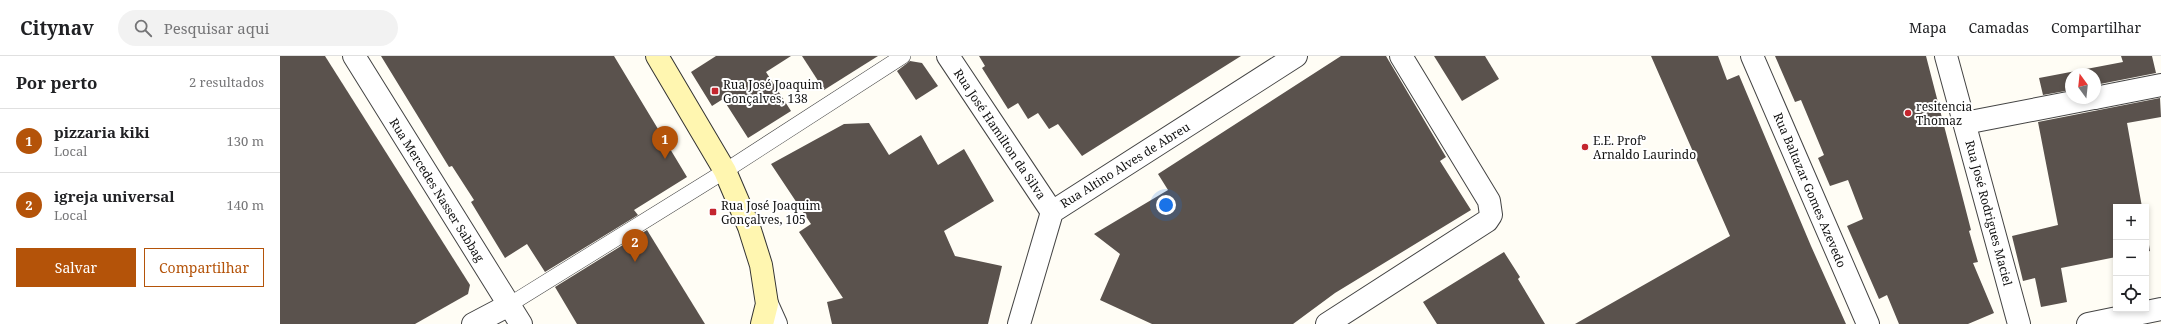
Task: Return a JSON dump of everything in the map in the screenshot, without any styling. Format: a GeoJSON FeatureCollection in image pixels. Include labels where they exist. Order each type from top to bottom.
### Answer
{"type":"FeatureCollection","features":[{"type":"Feature","properties":{"kind":"street","name":"Rua Mercedes Nasser Sabbag"},"geometry":{"type":"LineString","coordinates":[[354,56],[500,313],[521,324]]}},
{"type":"Feature","properties":{"kind":"street"},"geometry":{"type":"LineString","coordinates":[[657,56],[725,171],[749,227],[761,265],[764,314],[776,324]]}},
{"type":"Feature","properties":{"kind":"street","name":"Rua José Hamilton da Silva"},"geometry":{"type":"LineString","coordinates":[[948,56],[1052,212]]}},
{"type":"Feature","properties":{"kind":"street","name":"Rua Altino Alves de Abreu"},"geometry":{"type":"LineString","coordinates":[[1019,324],[1052,212],[1296,56]]}},
{"type":"Feature","properties":{"kind":"street"},"geometry":{"type":"LineString","coordinates":[[1327,324],[1487,221],[1491,215],[1492,208],[1489,201],[1401,56]]}},
{"type":"Feature","properties":{"kind":"street","name":"Rua Baltazar Gomes Azevedo"},"geometry":{"type":"LineString","coordinates":[[1752,56],[1868,324]]}},
{"type":"Feature","properties":{"kind":"street","name":"Rua José Rodrigues Maciel"},"geometry":{"type":"LineString","coordinates":[[1946,56],[2019,324]]}},
{"type":"Feature","properties":{"kind":"street"},"geometry":{"type":"LineString","coordinates":[[2101,97],[2161,85]]}},
{"type":"Feature","properties":{"kind":"street"},"geometry":{"type":"LineString","coordinates":[[1965,123],[2065,104]]}},
{"type":"Feature","properties":{"kind":"street"},"geometry":{"type":"LineString","coordinates":[[2088,324],[2161,309]]}},
{"type":"Feature","properties":{"kind":"street"},"geometry":{"type":"LineString","coordinates":[[473,324],[500,313]]}},
{"type":"Feature","properties":{"kind":"lane"},"geometry":{"type":"LineString","coordinates":[[500,313],[725,171],[903,56]]}},
{"type":"Feature","properties":{"kind":"building"},"geometry":{"type":"Polygon","coordinates":[[[280,56],[325,56],[470,285],[468,294],[415,324],[280,324],[280,56]]]}},
{"type":"Feature","properties":{"kind":"building"},"geometry":{"type":"Polygon","coordinates":[[[381,56],[614,56],[687,177],[634,210],[638,215],[545,272],[527,244],[505,258],[471,202],[474,200],[452,166],[449,167],[381,56]]]}},
{"type":"Feature","properties":{"kind":"building"},"geometry":{"type":"Polygon","coordinates":[[[716,56],[791,56],[766,72],[791,111],[748,138],[723,99],[712,106],[691,72],[716,56]]]}},
{"type":"Feature","properties":{"kind":"building"},"geometry":{"type":"Polygon","coordinates":[[[802,56],[878,56],[824,90],[802,56]]]}},
{"type":"Feature","properties":{"kind":"building"},"geometry":{"type":"Polygon","coordinates":[[[979,56],[1241,56],[1082,156],[1058,124],[1049,129],[1038,113],[1028,119],[1018,103],[1008,109],[982,68],[985,66],[979,56]]]}},
{"type":"Feature","properties":{"kind":"building"},"geometry":{"type":"Polygon","coordinates":[[[1341,56],[1386,56],[1446,157],[1440,161],[1471,210],[1335,293],[1293,324],[1152,324],[1100,300],[1120,254],[1094,234],[1168,190],[1158,174],[1341,56]]]}},
{"type":"Feature","properties":{"kind":"building"},"geometry":{"type":"Polygon","coordinates":[[[1434,56],[1485,56],[1499,79],[1462,101],[1434,56]]]}},
{"type":"Feature","properties":{"kind":"building"},"geometry":{"type":"Polygon","coordinates":[[[1651,56],[1718,56],[1727,80],[1739,75],[1811,246],[1846,324],[1575,324],[1730,236],[1651,56]]]}},
{"type":"Feature","properties":{"kind":"building"},"geometry":{"type":"Polygon","coordinates":[[[1775,56],[1926,56],[1971,230],[1969,231],[1978,262],[1973,263],[1994,313],[1968,324],[1899,324],[1887,295],[1879,299],[1847,226],[1863,219],[1848,180],[1830,186],[1818,158],[1824,155],[1801,100],[1795,102],[1775,56]]]}},
{"type":"Feature","properties":{"kind":"building"},"geometry":{"type":"Polygon","coordinates":[[[2121,56],[2152,56],[2156,73],[2101,84],[2101,68],[2092,68],[2123,62],[2121,56]]]}},
{"type":"Feature","properties":{"kind":"building"},"geometry":{"type":"Polygon","coordinates":[[[910,61],[922,63],[938,86],[916,100],[897,71],[910,61]]]}},
{"type":"Feature","properties":{"kind":"building"},"geometry":{"type":"Polygon","coordinates":[[[2065,73],[2065,91],[2043,95],[2039,78],[2065,73]]]}},
{"type":"Feature","properties":{"kind":"building"},"geometry":{"type":"Polygon","coordinates":[[[2160,98],[2161,117],[2127,123],[2141,204],[2113,204],[2113,258],[2061,268],[2067,302],[2041,307],[2035,278],[2023,281],[2012,236],[2058,225],[2038,122],[2160,98]]]}},
{"type":"Feature","properties":{"kind":"building"},"geometry":{"type":"Polygon","coordinates":[[[869,123],[889,155],[921,135],[938,165],[964,149],[994,201],[944,231],[955,256],[1002,266],[988,324],[832,324],[827,302],[843,298],[799,232],[811,224],[771,164],[844,124],[869,123]]]}},
{"type":"Feature","properties":{"kind":"building"},"geometry":{"type":"Polygon","coordinates":[[[647,230],[705,324],[577,324],[555,287],[647,230]]]}},
{"type":"Feature","properties":{"kind":"building"},"geometry":{"type":"Polygon","coordinates":[[[1504,252],[1520,277],[1518,279],[1545,324],[1437,324],[1423,302],[1504,252]]]}},
{"type":"Feature","properties":{"kind":"place","name":"Rua José Joaquim Gonçalves, 138"},"geometry":{"type":"Point","coordinates":[715,91]}},
{"type":"Feature","properties":{"kind":"place","name":"resitencia Thomaz"},"geometry":{"type":"Point","coordinates":[1908,113]}},
{"type":"Feature","properties":{"kind":"place","name":"E.E. Profº Arnaldo Laurindo"},"geometry":{"type":"Point","coordinates":[1585,147]}},
{"type":"Feature","properties":{"kind":"place","name":"pizzaria kiki"},"geometry":{"type":"Point","coordinates":[665,159]}},
{"type":"Feature","properties":{"kind":"place","name":"Rua José Joaquim Gonçalves, 105"},"geometry":{"type":"Point","coordinates":[713,212]}},
{"type":"Feature","properties":{"kind":"place","name":"igreja universal"},"geometry":{"type":"Point","coordinates":[635,262]}}]}
